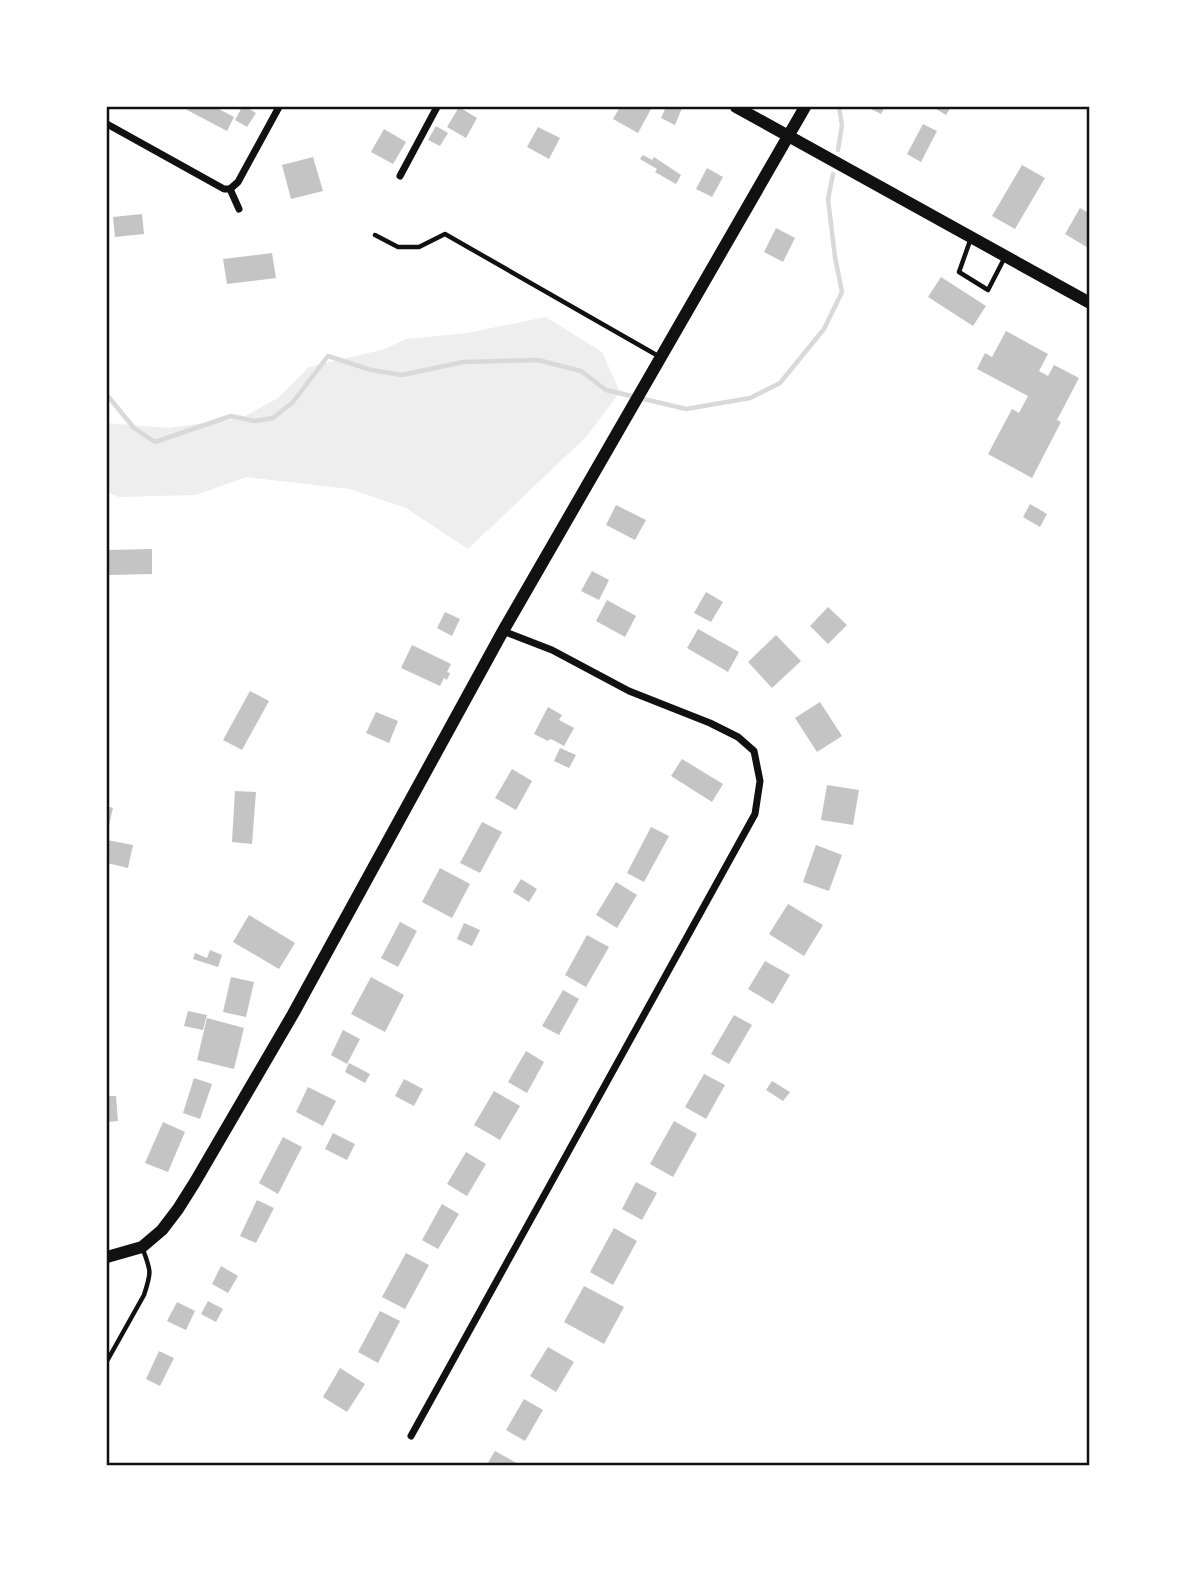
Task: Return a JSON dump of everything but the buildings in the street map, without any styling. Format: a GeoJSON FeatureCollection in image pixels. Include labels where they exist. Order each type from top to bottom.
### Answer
{"type":"FeatureCollection","features":[{"type":"Feature","properties":{"kind":"main road"},"geometry":{"type":"LineString","coordinates":[[736,107],[1090,303]]}},
{"type":"Feature","properties":{"kind":"main road"},"geometry":{"type":"LineString","coordinates":[[107,1257],[142,1247],[162,1230],[195,1182],[293,1014],[503,631],[805,107]]}},
{"type":"Feature","properties":{"kind":"street"},"geometry":{"type":"LineString","coordinates":[[107,124],[223,189],[230,189],[238,182],[279,107]]}},
{"type":"Feature","properties":{"kind":"street"},"geometry":{"type":"LineString","coordinates":[[400,176],[437,107]]}},
{"type":"Feature","properties":{"kind":"street"},"geometry":{"type":"LineString","coordinates":[[230,189],[239,209]]}},
{"type":"Feature","properties":{"kind":"street"},"geometry":{"type":"LineString","coordinates":[[411,1436],[755,814],[760,781],[754,751],[738,737],[629,691],[552,650],[503,631]]}},
{"type":"Feature","properties":{"kind":"lane"},"geometry":{"type":"LineString","coordinates":[[376,235],[398,247],[419,247],[445,234],[661,357]]}},
{"type":"Feature","properties":{"kind":"lane"},"geometry":{"type":"LineString","coordinates":[[971,237],[959,272],[988,290],[1006,257]]}},
{"type":"Feature","properties":{"kind":"lane"},"geometry":{"type":"LineString","coordinates":[[107,1360],[148,1285],[150,1265],[142,1247]]}},
{"type":"Feature","properties":{"kind":"shaded area"},"geometry":{"type":"Polygon","coordinates":[[[546,317],[602,352],[620,392],[586,437],[468,549],[406,508],[350,489],[246,477],[196,495],[119,497],[107,492],[107,423],[168,428],[242,418],[278,398],[309,367],[385,349],[406,339],[467,333],[546,317]]]}},
{"type":"Feature","properties":{"kind":"waterway"},"geometry":{"type":"LineString","coordinates":[[838,150],[842,125],[839,107]]}},
{"type":"Feature","properties":{"kind":"waterway"},"geometry":{"type":"LineString","coordinates":[[107,395],[134,428],[155,442],[231,416],[255,421],[273,418],[293,402],[328,356],[371,370],[402,375],[463,362],[538,360],[581,371],[606,390],[686,409],[750,398],[780,383],[824,329],[842,292],[828,199],[833,174]]}}]}
